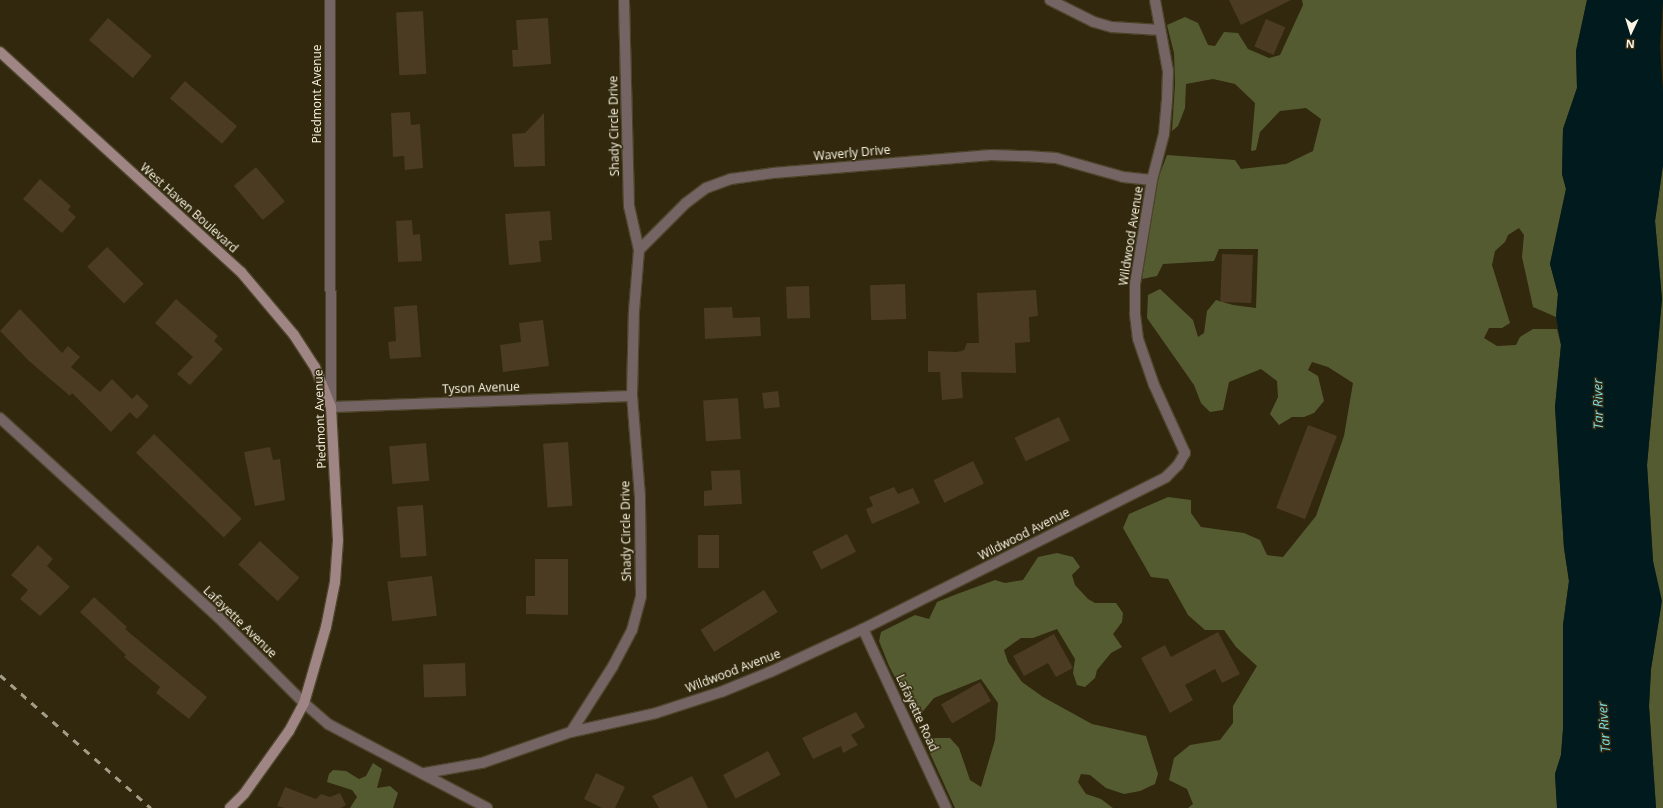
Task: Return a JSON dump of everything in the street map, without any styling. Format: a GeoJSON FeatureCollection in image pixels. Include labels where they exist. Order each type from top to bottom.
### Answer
{"type":"FeatureCollection","features":[{"type":"Feature","properties":{"kind":"street","name":"Piedmont Avenue"},"geometry":{"type":"LineString","coordinates":[[230,808],[270,758],[304,703],[326,627],[335,582],[338,540],[331,407],[330,0]]}},
{"type":"Feature","properties":{"kind":"street","name":"Shady Circle Drive"},"geometry":{"type":"LineString","coordinates":[[571,732],[613,666],[638,612],[641,596],[640,497],[632,396],[634,311],[639,250],[629,206],[624,0]]}},
{"type":"Feature","properties":{"kind":"street"},"geometry":{"type":"LineString","coordinates":[[1050,0],[1094,22],[1120,27],[1160,30]]}},
{"type":"Feature","properties":{"kind":"street","name":"Wildwood Avenue"},"geometry":{"type":"LineString","coordinates":[[425,773],[482,763],[571,732],[656,713],[721,692],[863,629],[1166,477],[1178,465],[1184,453],[1154,385],[1140,346],[1135,314],[1135,284],[1152,180],[1164,134],[1167,101],[1168,71],[1155,0]]}},
{"type":"Feature","properties":{"kind":"street","name":"West Haven Boulevard"},"geometry":{"type":"LineString","coordinates":[[0,52],[241,272],[294,335],[315,367],[331,407]]}},
{"type":"Feature","properties":{"kind":"street","name":"Waverly Drive"},"geometry":{"type":"LineString","coordinates":[[639,250],[686,203],[706,188],[731,179],[773,172],[991,155],[1056,158],[1123,177],[1152,180]]}},
{"type":"Feature","properties":{"kind":"street","name":"Tyson Avenue"},"geometry":{"type":"LineString","coordinates":[[331,407],[632,396]]}},
{"type":"Feature","properties":{"kind":"street","name":"Lafayette Avenue"},"geometry":{"type":"LineString","coordinates":[[0,418],[218,617],[304,703],[328,724],[425,773],[487,808]]}},
{"type":"Feature","properties":{"kind":"street","name":"Lafayette Road"},"geometry":{"type":"LineString","coordinates":[[863,629],[946,808]]}},
{"type":"Feature","properties":{"kind":"green space"},"geometry":{"type":"Polygon","coordinates":[[[1302,0],[1587,0],[1576,51],[1577,88],[1563,129],[1562,174],[1566,189],[1550,264],[1558,294],[1556,317],[1533,307],[1522,257],[1524,235],[1519,228],[1508,235],[1505,242],[1495,251],[1492,265],[1510,323],[1502,328],[1489,328],[1484,338],[1497,346],[1516,345],[1520,337],[1533,329],[1557,329],[1561,345],[1555,407],[1564,548],[1569,581],[1563,625],[1563,729],[1561,755],[1555,774],[1557,808],[1188,808],[1193,804],[1187,789],[1169,780],[1174,758],[1190,745],[1220,740],[1233,723],[1233,706],[1257,666],[1236,647],[1224,630],[1205,630],[1188,615],[1168,579],[1151,577],[1123,528],[1129,514],[1168,497],[1191,500],[1191,513],[1201,527],[1244,533],[1260,540],[1267,555],[1283,557],[1316,516],[1344,436],[1353,383],[1328,367],[1312,362],[1308,370],[1318,376],[1324,401],[1314,413],[1304,417],[1292,417],[1279,425],[1270,414],[1278,397],[1277,381],[1261,369],[1229,382],[1223,410],[1210,412],[1201,403],[1194,385],[1147,318],[1148,295],[1160,289],[1193,320],[1198,337],[1204,333],[1207,311],[1216,300],[1233,305],[1256,308],[1258,249],[1219,249],[1214,261],[1163,264],[1157,276],[1142,279],[1156,184],[1167,155],[1235,160],[1241,169],[1286,164],[1313,151],[1321,119],[1306,108],[1280,111],[1260,132],[1256,150],[1251,151],[1255,103],[1235,84],[1213,79],[1186,84],[1185,108],[1178,126],[1172,131],[1175,84],[1174,53],[1167,25],[1185,17],[1198,23],[1208,45],[1215,46],[1224,32],[1238,33],[1248,49],[1269,58],[1280,55],[1303,5],[1302,0]]]}},
{"type":"Feature","properties":{"kind":"green space"},"geometry":{"type":"Polygon","coordinates":[[[1663,165],[1663,808],[1656,808],[1649,706],[1651,669],[1661,606],[1653,561],[1647,465],[1662,299],[1655,221],[1663,165]]]}},
{"type":"Feature","properties":{"kind":"green space"},"geometry":{"type":"Polygon","coordinates":[[[1057,553],[1073,557],[1080,567],[1072,575],[1075,585],[1088,599],[1095,603],[1116,603],[1123,613],[1122,622],[1113,634],[1122,647],[1111,653],[1097,670],[1095,678],[1085,687],[1077,685],[1073,673],[1075,659],[1057,629],[1033,638],[1021,638],[1004,650],[1008,662],[1022,682],[1043,697],[1092,724],[1146,736],[1158,774],[1155,784],[1140,791],[1124,794],[1106,788],[1090,775],[1081,774],[1078,782],[1086,794],[1101,799],[1113,808],[955,808],[928,749],[932,738],[950,738],[959,748],[970,780],[981,787],[995,740],[998,703],[981,679],[934,698],[919,716],[912,710],[889,666],[879,641],[881,632],[915,615],[929,619],[937,602],[995,580],[1005,583],[1023,580],[1038,557],[1057,553]]]}},
{"type":"Feature","properties":{"kind":"green space"},"geometry":{"type":"Polygon","coordinates":[[[373,763],[382,769],[377,788],[390,786],[398,793],[393,808],[350,808],[357,797],[352,790],[327,782],[329,774],[333,770],[346,771],[359,779],[366,776],[373,763]]]}},
{"type":"Feature","properties":{"kind":"water","name":"Tar River"},"geometry":{"type":"Polygon","coordinates":[[[1587,0],[1663,0],[1660,47],[1663,92],[1663,165],[1655,221],[1662,299],[1647,465],[1653,561],[1662,601],[1651,669],[1649,706],[1656,808],[1557,808],[1555,774],[1561,755],[1563,729],[1563,625],[1569,581],[1564,548],[1555,407],[1561,345],[1556,317],[1558,294],[1550,264],[1566,189],[1562,174],[1563,129],[1577,88],[1576,51],[1587,0]]]}},
{"type":"Feature","properties":{"kind":"building"},"geometry":{"type":"Polygon","coordinates":[[[1229,0],[1291,0],[1241,25],[1229,0]]]}},
{"type":"Feature","properties":{"kind":"building"},"geometry":{"type":"Polygon","coordinates":[[[423,11],[426,74],[399,75],[396,12],[423,11]]]}},
{"type":"Feature","properties":{"kind":"building"},"geometry":{"type":"Polygon","coordinates":[[[108,18],[152,56],[133,78],[89,40],[108,18]]]}},
{"type":"Feature","properties":{"kind":"building"},"geometry":{"type":"Polygon","coordinates":[[[548,18],[551,64],[513,67],[512,50],[518,50],[516,20],[548,18]]]}},
{"type":"Feature","properties":{"kind":"building"},"geometry":{"type":"Polygon","coordinates":[[[1266,19],[1285,27],[1274,55],[1254,47],[1266,19]]]}},
{"type":"Feature","properties":{"kind":"building"},"geometry":{"type":"Polygon","coordinates":[[[185,81],[237,126],[222,144],[170,98],[185,81]]]}},
{"type":"Feature","properties":{"kind":"building"},"geometry":{"type":"Polygon","coordinates":[[[410,112],[411,125],[420,124],[423,168],[405,170],[404,156],[393,157],[391,113],[410,112]]]}},
{"type":"Feature","properties":{"kind":"building"},"geometry":{"type":"Polygon","coordinates":[[[544,113],[545,166],[514,167],[512,134],[525,133],[544,113]]]}},
{"type":"Feature","properties":{"kind":"building"},"geometry":{"type":"Polygon","coordinates":[[[256,167],[285,201],[263,220],[234,186],[256,167]]]}},
{"type":"Feature","properties":{"kind":"building"},"geometry":{"type":"Polygon","coordinates":[[[40,179],[71,206],[68,210],[76,217],[62,233],[23,199],[40,179]]]}},
{"type":"Feature","properties":{"kind":"building"},"geometry":{"type":"Polygon","coordinates":[[[550,211],[552,240],[539,241],[541,262],[509,265],[505,214],[550,211]]]}},
{"type":"Feature","properties":{"kind":"building"},"geometry":{"type":"Polygon","coordinates":[[[412,220],[413,235],[420,234],[422,261],[398,262],[396,221],[412,220]]]}},
{"type":"Feature","properties":{"kind":"building"},"geometry":{"type":"Polygon","coordinates":[[[107,247],[144,284],[124,304],[87,267],[107,247]]]}},
{"type":"Feature","properties":{"kind":"building"},"geometry":{"type":"Polygon","coordinates":[[[1222,254],[1253,255],[1251,303],[1220,302],[1222,254]]]}},
{"type":"Feature","properties":{"kind":"building"},"geometry":{"type":"Polygon","coordinates":[[[905,284],[906,319],[871,320],[870,285],[905,284]]]}},
{"type":"Feature","properties":{"kind":"building"},"geometry":{"type":"Polygon","coordinates":[[[809,286],[810,318],[787,319],[786,287],[809,286]]]}},
{"type":"Feature","properties":{"kind":"building"},"geometry":{"type":"Polygon","coordinates":[[[1036,290],[1038,316],[1029,317],[1030,342],[1015,343],[1016,373],[961,372],[963,398],[942,400],[940,372],[928,372],[928,351],[957,352],[964,350],[967,343],[979,343],[977,293],[1036,290]]]}},
{"type":"Feature","properties":{"kind":"building"},"geometry":{"type":"Polygon","coordinates":[[[176,299],[218,336],[214,341],[223,349],[190,385],[177,374],[193,357],[155,323],[176,299]]]}},
{"type":"Feature","properties":{"kind":"building"},"geometry":{"type":"Polygon","coordinates":[[[417,305],[421,357],[390,359],[388,342],[396,341],[394,307],[417,305]]]}},
{"type":"Feature","properties":{"kind":"building"},"geometry":{"type":"Polygon","coordinates":[[[732,307],[733,318],[760,317],[761,336],[705,339],[704,308],[732,307]]]}},
{"type":"Feature","properties":{"kind":"building"},"geometry":{"type":"Polygon","coordinates":[[[20,309],[62,353],[68,346],[80,357],[71,367],[100,392],[112,379],[132,399],[137,394],[149,406],[137,419],[130,412],[111,432],[72,393],[70,396],[29,361],[0,331],[20,309]]]}},
{"type":"Feature","properties":{"kind":"building"},"geometry":{"type":"Polygon","coordinates":[[[543,320],[549,366],[503,372],[500,345],[521,342],[519,323],[543,320]]]}},
{"type":"Feature","properties":{"kind":"building"},"geometry":{"type":"Polygon","coordinates":[[[778,391],[780,407],[764,409],[762,393],[778,391]]]}},
{"type":"Feature","properties":{"kind":"building"},"geometry":{"type":"Polygon","coordinates":[[[738,398],[741,439],[706,441],[703,400],[738,398]]]}},
{"type":"Feature","properties":{"kind":"building"},"geometry":{"type":"Polygon","coordinates":[[[1059,417],[1070,441],[1026,461],[1015,438],[1059,417]]]}},
{"type":"Feature","properties":{"kind":"building"},"geometry":{"type":"Polygon","coordinates":[[[1308,425],[1337,436],[1305,519],[1276,508],[1308,425]]]}},
{"type":"Feature","properties":{"kind":"building"},"geometry":{"type":"Polygon","coordinates":[[[154,434],[242,519],[224,537],[136,453],[154,434]]]}},
{"type":"Feature","properties":{"kind":"building"},"geometry":{"type":"Polygon","coordinates":[[[568,442],[572,506],[548,508],[543,444],[568,442]]]}},
{"type":"Feature","properties":{"kind":"building"},"geometry":{"type":"Polygon","coordinates":[[[426,443],[429,481],[392,484],[389,446],[426,443]]]}},
{"type":"Feature","properties":{"kind":"building"},"geometry":{"type":"Polygon","coordinates":[[[270,447],[273,460],[280,459],[285,500],[255,506],[244,452],[270,447]]]}},
{"type":"Feature","properties":{"kind":"building"},"geometry":{"type":"Polygon","coordinates":[[[973,461],[984,483],[944,503],[933,480],[973,461]]]}},
{"type":"Feature","properties":{"kind":"building"},"geometry":{"type":"Polygon","coordinates":[[[740,470],[742,504],[704,506],[704,491],[712,490],[711,471],[740,470]]]}},
{"type":"Feature","properties":{"kind":"building"},"geometry":{"type":"Polygon","coordinates":[[[894,487],[898,494],[913,488],[920,503],[872,524],[866,509],[873,506],[869,497],[894,487]]]}},
{"type":"Feature","properties":{"kind":"building"},"geometry":{"type":"Polygon","coordinates":[[[423,505],[427,556],[401,558],[397,507],[423,505]]]}},
{"type":"Feature","properties":{"kind":"building"},"geometry":{"type":"Polygon","coordinates":[[[847,534],[856,552],[821,570],[812,552],[847,534]]]}},
{"type":"Feature","properties":{"kind":"building"},"geometry":{"type":"Polygon","coordinates":[[[698,535],[719,535],[719,568],[698,568],[698,535]]]}},
{"type":"Feature","properties":{"kind":"building"},"geometry":{"type":"Polygon","coordinates":[[[260,541],[299,578],[278,601],[238,564],[260,541]]]}},
{"type":"Feature","properties":{"kind":"building"},"geometry":{"type":"Polygon","coordinates":[[[38,545],[53,559],[47,566],[70,587],[40,616],[20,599],[28,590],[11,575],[38,545]]]}},
{"type":"Feature","properties":{"kind":"building"},"geometry":{"type":"Polygon","coordinates":[[[535,559],[568,559],[568,615],[526,614],[526,596],[535,596],[535,559]]]}},
{"type":"Feature","properties":{"kind":"building"},"geometry":{"type":"Polygon","coordinates":[[[432,576],[437,616],[392,621],[387,581],[432,576]]]}},
{"type":"Feature","properties":{"kind":"building"},"geometry":{"type":"Polygon","coordinates":[[[764,590],[778,612],[714,652],[700,630],[764,590]]]}},
{"type":"Feature","properties":{"kind":"building"},"geometry":{"type":"Polygon","coordinates":[[[94,597],[127,627],[125,629],[207,697],[189,719],[156,693],[160,687],[124,657],[126,655],[80,612],[94,597]]]}},
{"type":"Feature","properties":{"kind":"building"},"geometry":{"type":"Polygon","coordinates":[[[1218,632],[1240,674],[1222,683],[1215,669],[1185,685],[1193,700],[1170,713],[1141,658],[1165,645],[1171,657],[1218,632]]]}},
{"type":"Feature","properties":{"kind":"building"},"geometry":{"type":"Polygon","coordinates":[[[1054,634],[1073,668],[1056,677],[1048,663],[1024,676],[1013,656],[1054,634]]]}},
{"type":"Feature","properties":{"kind":"building"},"geometry":{"type":"Polygon","coordinates":[[[465,663],[466,696],[424,697],[423,664],[465,663]]]}},
{"type":"Feature","properties":{"kind":"building"},"geometry":{"type":"Polygon","coordinates":[[[980,682],[991,701],[952,724],[941,704],[980,682]]]}},
{"type":"Feature","properties":{"kind":"building"},"geometry":{"type":"Polygon","coordinates":[[[856,712],[865,727],[851,735],[858,745],[843,753],[841,746],[813,759],[802,738],[856,712]]]}},
{"type":"Feature","properties":{"kind":"building"},"geometry":{"type":"Polygon","coordinates":[[[768,751],[781,775],[736,799],[723,775],[768,751]]]}},
{"type":"Feature","properties":{"kind":"building"},"geometry":{"type":"Polygon","coordinates":[[[596,773],[625,787],[615,808],[602,808],[584,799],[596,773]]]}},
{"type":"Feature","properties":{"kind":"building"},"geometry":{"type":"Polygon","coordinates":[[[692,776],[708,808],[659,808],[652,796],[692,776]]]}},
{"type":"Feature","properties":{"kind":"building"},"geometry":{"type":"Polygon","coordinates":[[[285,787],[316,799],[321,794],[330,797],[340,793],[346,805],[341,808],[285,808],[277,806],[285,787]]]}},
{"type":"Feature","properties":{"kind":"railway"},"geometry":{"type":"LineString","coordinates":[[0,675],[151,808]]}}]}
